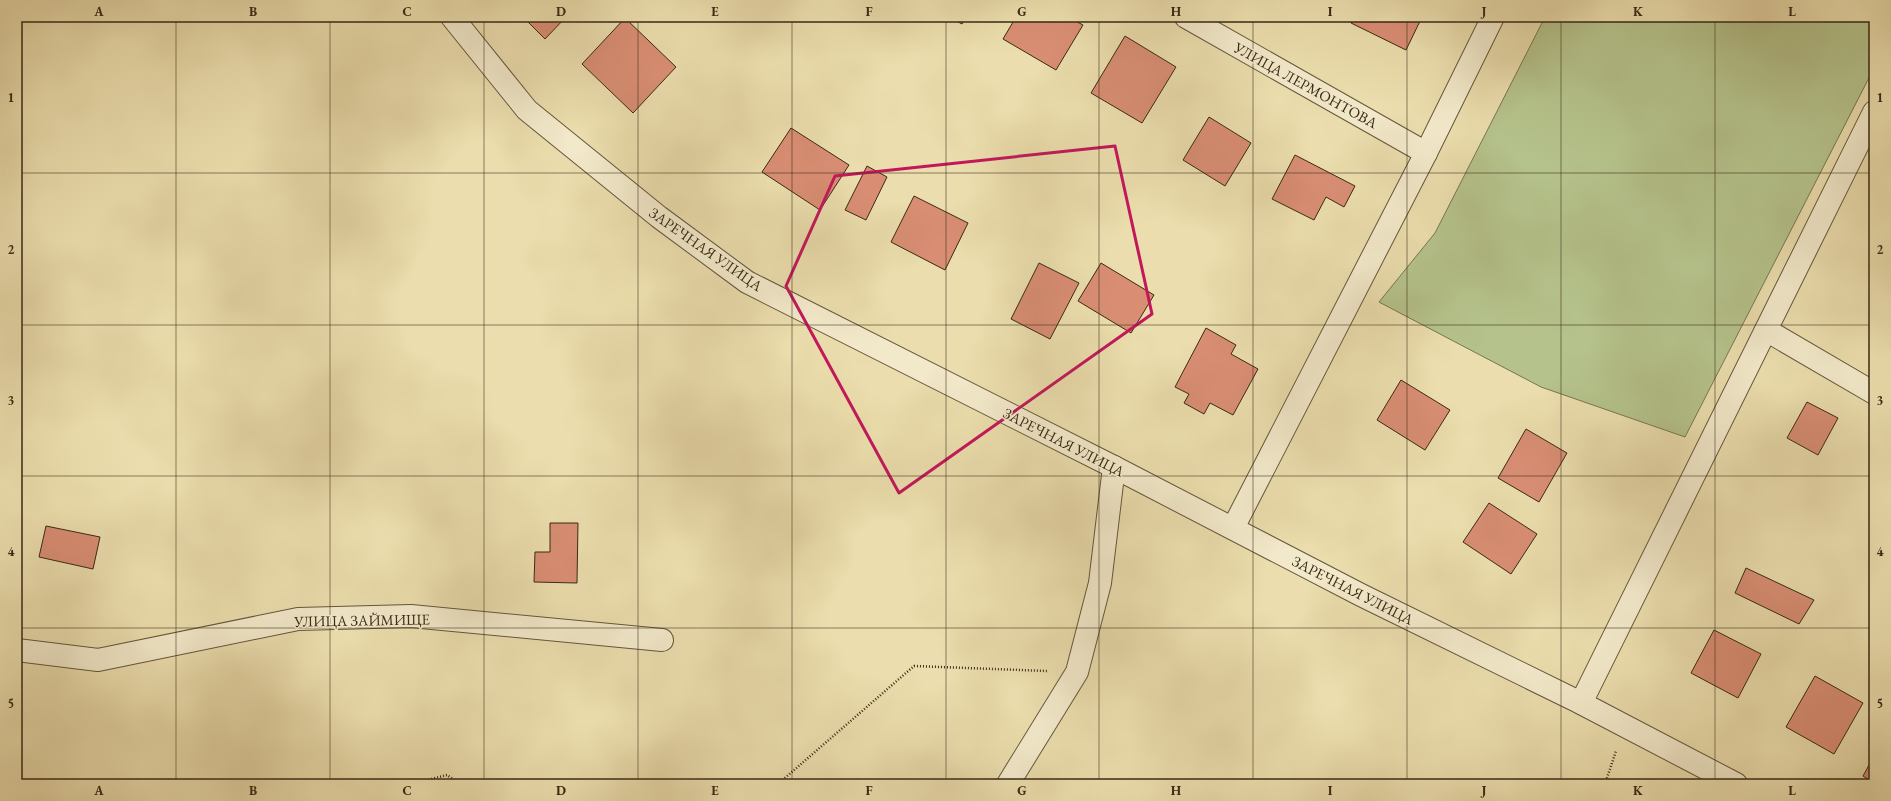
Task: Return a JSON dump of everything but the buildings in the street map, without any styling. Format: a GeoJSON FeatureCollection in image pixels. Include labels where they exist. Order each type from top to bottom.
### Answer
{"type":"FeatureCollection","features":[{"type":"Feature","properties":{"kind":"street","name":"ЗАРЕЧНАЯ УЛИЦА"},"geometry":{"type":"LineString","coordinates":[[452,17],[527,110],[659,218],[747,282],[1114,466],[1362,595],[1581,703],[1736,784]]}},
{"type":"Feature","properties":{"kind":"street","name":"УЛИЦА ЛЕРМОНТОВА"},"geometry":{"type":"LineString","coordinates":[[1186,17],[1426,153]]}},
{"type":"Feature","properties":{"kind":"street"},"geometry":{"type":"LineString","coordinates":[[1233,528],[1426,153],[1493,17]]}},
{"type":"Feature","properties":{"kind":"street"},"geometry":{"type":"LineString","coordinates":[[1581,703],[1874,112]]}},
{"type":"Feature","properties":{"kind":"street"},"geometry":{"type":"LineString","coordinates":[[1766,330],[1874,393]]}},
{"type":"Feature","properties":{"kind":"street"},"geometry":{"type":"LineString","coordinates":[[1008,784],[1077,672],[1100,583],[1114,466]]}},
{"type":"Feature","properties":{"kind":"street","name":"УЛИЦА ЗАЙМИЩЕ"},"geometry":{"type":"LineString","coordinates":[[17,650],[98,660],[298,619],[411,616],[662,640]]}},
{"type":"Feature","properties":{"kind":"path"},"geometry":{"type":"LineString","coordinates":[[778,784],[914,666],[1077,672]]}},
{"type":"Feature","properties":{"kind":"path"},"geometry":{"type":"LineString","coordinates":[[1605,784],[1624,726]]}},
{"type":"Feature","properties":{"kind":"path"},"geometry":{"type":"LineString","coordinates":[[411,784],[447,776],[460,784]]}},
{"type":"Feature","properties":{"kind":"highlighted area"},"geometry":{"type":"Polygon","coordinates":[[[1115,146],[1152,314],[899,493],[786,286],[835,176],[1115,146]]]}},
{"type":"Feature","properties":{"kind":"green space"},"geometry":{"type":"Polygon","coordinates":[[[1545,17],[1874,17],[1874,68],[1685,437],[1541,387],[1379,302],[1435,233],[1545,17]]]}}]}
